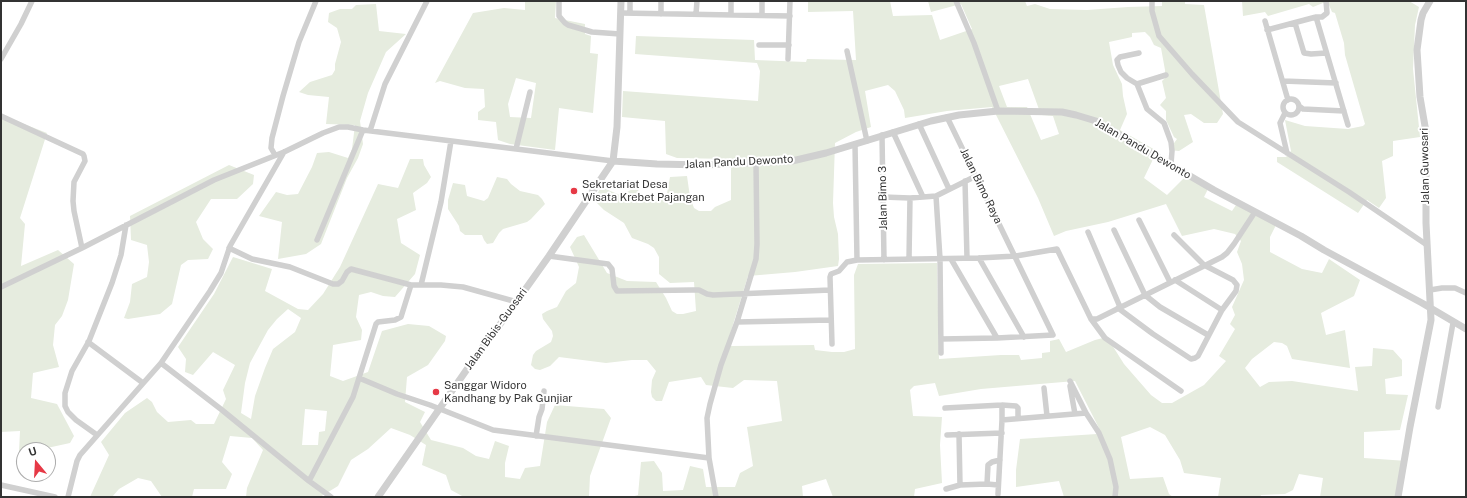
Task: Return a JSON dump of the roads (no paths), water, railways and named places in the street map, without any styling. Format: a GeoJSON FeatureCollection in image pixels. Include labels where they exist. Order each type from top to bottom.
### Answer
{"type":"FeatureCollection","features":[{"type":"Feature","properties":{"kind":"street"},"geometry":{"type":"LineString","coordinates":[[1,59],[22,24],[32,1]]}},
{"type":"Feature","properties":{"kind":"street"},"geometry":{"type":"LineString","coordinates":[[275,155],[271,146],[279,110],[299,42],[316,1]]}},
{"type":"Feature","properties":{"kind":"street"},"geometry":{"type":"LineString","coordinates":[[370,131],[385,84],[427,1]]}},
{"type":"Feature","properties":{"kind":"street"},"geometry":{"type":"LineString","coordinates":[[559,1],[559,16],[568,25],[592,32],[620,34]]}},
{"type":"Feature","properties":{"kind":"street"},"geometry":{"type":"LineString","coordinates":[[1,287],[82,248],[214,180],[284,152],[339,127],[613,161],[617,127],[621,13],[620,1]]}},
{"type":"Feature","properties":{"kind":"street"},"geometry":{"type":"LineString","coordinates":[[630,1],[630,13]]}},
{"type":"Feature","properties":{"kind":"street"},"geometry":{"type":"LineString","coordinates":[[661,1],[661,14]]}},
{"type":"Feature","properties":{"kind":"street"},"geometry":{"type":"LineString","coordinates":[[696,14],[697,1]]}},
{"type":"Feature","properties":{"kind":"street"},"geometry":{"type":"LineString","coordinates":[[731,1],[731,15]]}},
{"type":"Feature","properties":{"kind":"street"},"geometry":{"type":"LineString","coordinates":[[762,1],[762,15]]}},
{"type":"Feature","properties":{"kind":"street"},"geometry":{"type":"LineString","coordinates":[[788,59],[790,1]]}},
{"type":"Feature","properties":{"kind":"street"},"geometry":{"type":"LineString","coordinates":[[956,1],[974,43],[998,111]]}},
{"type":"Feature","properties":{"kind":"street"},"geometry":{"type":"LineString","coordinates":[[1152,1],[1152,11],[1159,36],[1192,74],[1238,122],[1427,245]]}},
{"type":"Feature","properties":{"kind":"street"},"geometry":{"type":"LineString","coordinates":[[1267,30],[1316,17],[1322,17],[1327,13],[1326,1]]}},
{"type":"Feature","properties":{"kind":"street","name":"Jalan Guwosari"},"geometry":{"type":"LineString","coordinates":[[1398,497],[1432,309],[1427,245],[1426,132],[1420,98],[1417,50],[1423,12],[1430,1]]}},
{"type":"Feature","properties":{"kind":"street"},"geometry":{"type":"LineString","coordinates":[[621,13],[790,16]]}},
{"type":"Feature","properties":{"kind":"street"},"geometry":{"type":"LineString","coordinates":[[1316,17],[1348,125]]}},
{"type":"Feature","properties":{"kind":"street"},"geometry":{"type":"LineString","coordinates":[[1265,21],[1288,100]]}},
{"type":"Feature","properties":{"kind":"street"},"geometry":{"type":"LineString","coordinates":[[1295,23],[1304,53],[1326,53]]}},
{"type":"Feature","properties":{"kind":"street"},"geometry":{"type":"LineString","coordinates":[[759,45],[789,45]]}},
{"type":"Feature","properties":{"kind":"street"},"geometry":{"type":"LineString","coordinates":[[847,51],[867,141]]}},
{"type":"Feature","properties":{"kind":"street"},"geometry":{"type":"LineString","coordinates":[[1138,53],[1123,56],[1118,59],[1117,62],[1121,72],[1137,84],[1146,107],[1162,121],[1165,126],[1171,142],[1172,164]]}},
{"type":"Feature","properties":{"kind":"street"},"geometry":{"type":"LineString","coordinates":[[1137,84],[1166,74]]}},
{"type":"Feature","properties":{"kind":"street"},"geometry":{"type":"LineString","coordinates":[[1283,81],[1336,83]]}},
{"type":"Feature","properties":{"kind":"street"},"geometry":{"type":"LineString","coordinates":[[516,149],[530,92]]}},
{"type":"Feature","properties":{"kind":"street"},"geometry":{"type":"LineString","coordinates":[[1299,106],[1298,111],[1290,115],[1285,112],[1283,108],[1284,103],[1292,99],[1303,109],[1344,111]]}},
{"type":"Feature","properties":{"kind":"street","name":"Jalan Pandu Dewonto"},"geometry":{"type":"LineString","coordinates":[[613,161],[686,165],[756,164],[792,161],[826,153],[919,124],[948,117],[998,111],[1062,112],[1088,118],[1172,164],[1214,190],[1405,293],[1453,323],[1466,329]]}},
{"type":"Feature","properties":{"kind":"street"},"geometry":{"type":"LineString","coordinates":[[1285,112],[1280,122],[1287,153]]}},
{"type":"Feature","properties":{"kind":"street"},"geometry":{"type":"LineString","coordinates":[[1,116],[83,154],[85,161],[74,182],[73,201],[82,248]]}},
{"type":"Feature","properties":{"kind":"street","name":"Jalan Bimo Raya"},"geometry":{"type":"LineString","coordinates":[[948,117],[1053,335],[1024,337]]}},
{"type":"Feature","properties":{"kind":"street"},"geometry":{"type":"LineString","coordinates":[[919,124],[949,189]]}},
{"type":"Feature","properties":{"kind":"street"},"geometry":{"type":"LineString","coordinates":[[317,240],[362,130]]}},
{"type":"Feature","properties":{"kind":"street"},"geometry":{"type":"LineString","coordinates":[[893,132],[923,197]]}},
{"type":"Feature","properties":{"kind":"street","name":"Jalan Bimo 3"},"geometry":{"type":"LineString","coordinates":[[882,135],[884,260]]}},
{"type":"Feature","properties":{"kind":"street"},"geometry":{"type":"LineString","coordinates":[[421,286],[442,202],[451,141]]}},
{"type":"Feature","properties":{"kind":"street"},"geometry":{"type":"LineString","coordinates":[[855,144],[857,260]]}},
{"type":"Feature","properties":{"kind":"street"},"geometry":{"type":"LineString","coordinates":[[68,497],[77,461],[83,451],[161,362],[221,273],[229,248],[284,152]]}},
{"type":"Feature","properties":{"kind":"street","name":"Jalan Bibis-Guosari"},"geometry":{"type":"LineString","coordinates":[[378,497],[479,352],[517,302],[613,161]]}},
{"type":"Feature","properties":{"kind":"street"},"geometry":{"type":"LineString","coordinates":[[716,497],[709,458],[707,426],[710,404],[721,365],[737,322],[756,259],[756,164]]}},
{"type":"Feature","properties":{"kind":"street"},"geometry":{"type":"LineString","coordinates":[[883,197],[910,198],[936,196],[976,176]]}},
{"type":"Feature","properties":{"kind":"street"},"geometry":{"type":"LineString","coordinates":[[965,181],[967,258]]}},
{"type":"Feature","properties":{"kind":"street"},"geometry":{"type":"LineString","coordinates":[[936,196],[940,259],[941,354]]}},
{"type":"Feature","properties":{"kind":"street"},"geometry":{"type":"LineString","coordinates":[[909,260],[910,198]]}},
{"type":"Feature","properties":{"kind":"street"},"geometry":{"type":"LineString","coordinates":[[1091,319],[1097,319],[1204,264],[1222,257],[1227,253],[1255,212]]}},
{"type":"Feature","properties":{"kind":"street"},"geometry":{"type":"LineString","coordinates":[[1139,220],[1172,281],[1222,310]]}},
{"type":"Feature","properties":{"kind":"street"},"geometry":{"type":"LineString","coordinates":[[97,435],[71,416],[65,406],[65,394],[70,376],[98,321],[112,283],[121,254],[126,225]]}},
{"type":"Feature","properties":{"kind":"street"},"geometry":{"type":"LineString","coordinates":[[1114,230],[1146,295],[1160,307],[1208,335]]}},
{"type":"Feature","properties":{"kind":"street"},"geometry":{"type":"LineString","coordinates":[[1088,232],[1119,308],[1153,334],[1191,359],[1198,356],[1222,310],[1236,291],[1236,283],[1204,264],[1174,235]]}},
{"type":"Feature","properties":{"kind":"street"},"geometry":{"type":"LineString","coordinates":[[229,248],[252,259],[290,267],[333,284],[340,283],[347,272],[351,269],[411,285],[464,287],[517,302]]}},
{"type":"Feature","properties":{"kind":"street"},"geometry":{"type":"LineString","coordinates":[[832,344],[830,277],[831,274],[839,271],[846,262],[857,260],[951,259],[1016,256],[1058,249],[1091,319],[1105,338],[1181,391]]}},
{"type":"Feature","properties":{"kind":"street"},"geometry":{"type":"LineString","coordinates":[[549,256],[608,264],[612,269],[614,286],[617,291],[699,290],[707,294],[830,290]]}},
{"type":"Feature","properties":{"kind":"street"},"geometry":{"type":"LineString","coordinates":[[941,339],[1024,337],[979,258]]}},
{"type":"Feature","properties":{"kind":"street"},"geometry":{"type":"LineString","coordinates":[[951,259],[997,338]]}},
{"type":"Feature","properties":{"kind":"street"},"geometry":{"type":"LineString","coordinates":[[309,481],[353,396],[376,324],[378,322],[395,320],[401,317],[411,285]]}},
{"type":"Feature","properties":{"kind":"street"},"geometry":{"type":"LineString","coordinates":[[1430,290],[1455,288],[1466,294]]}},
{"type":"Feature","properties":{"kind":"street"},"geometry":{"type":"LineString","coordinates":[[737,322],[831,320]]}},
{"type":"Feature","properties":{"kind":"street"},"geometry":{"type":"LineString","coordinates":[[1438,407],[1453,323]]}},
{"type":"Feature","properties":{"kind":"street"},"geometry":{"type":"LineString","coordinates":[[88,342],[143,383]]}},
{"type":"Feature","properties":{"kind":"street"},"geometry":{"type":"LineString","coordinates":[[161,362],[331,497]]}},
{"type":"Feature","properties":{"kind":"street"},"geometry":{"type":"LineString","coordinates":[[359,378],[493,430],[709,458]]}},
{"type":"Feature","properties":{"kind":"street"},"geometry":{"type":"LineString","coordinates":[[1075,414],[1070,381],[1086,413],[1099,433],[1110,459],[1116,486],[1115,497]]}},
{"type":"Feature","properties":{"kind":"street"},"geometry":{"type":"LineString","coordinates":[[1044,388],[1047,416]]}},
{"type":"Feature","properties":{"kind":"street"},"geometry":{"type":"LineString","coordinates":[[536,436],[544,391]]}},
{"type":"Feature","properties":{"kind":"street"},"geometry":{"type":"LineString","coordinates":[[945,408],[1002,405],[1016,406],[1018,408],[1018,418]]}},
{"type":"Feature","properties":{"kind":"street"},"geometry":{"type":"LineString","coordinates":[[998,494],[1002,433],[1002,405]]}},
{"type":"Feature","properties":{"kind":"street"},"geometry":{"type":"LineString","coordinates":[[1002,420],[1086,413]]}},
{"type":"Feature","properties":{"kind":"street"},"geometry":{"type":"LineString","coordinates":[[947,435],[1002,433]]}},
{"type":"Feature","properties":{"kind":"street"},"geometry":{"type":"LineString","coordinates":[[959,434],[960,485]]}},
{"type":"Feature","properties":{"kind":"street"},"geometry":{"type":"LineString","coordinates":[[986,484],[988,465],[992,462],[1000,460]]}},
{"type":"Feature","properties":{"kind":"street"},"geometry":{"type":"LineString","coordinates":[[946,488],[960,485],[998,484]]}},
{"type":"Feature","properties":{"kind":"street"},"geometry":{"type":"LineString","coordinates":[[1,485],[55,497]]}},
{"type":"Feature","properties":{"kind":"place","name":"Sekretariat Desa Wisata Krebet Pajangan"},"geometry":{"type":"Point","coordinates":[574,191]}},
{"type":"Feature","properties":{"kind":"place","name":"Sanggar Widoro Kandhang by Pak Gunjiar"},"geometry":{"type":"Point","coordinates":[436,392]}}]}
